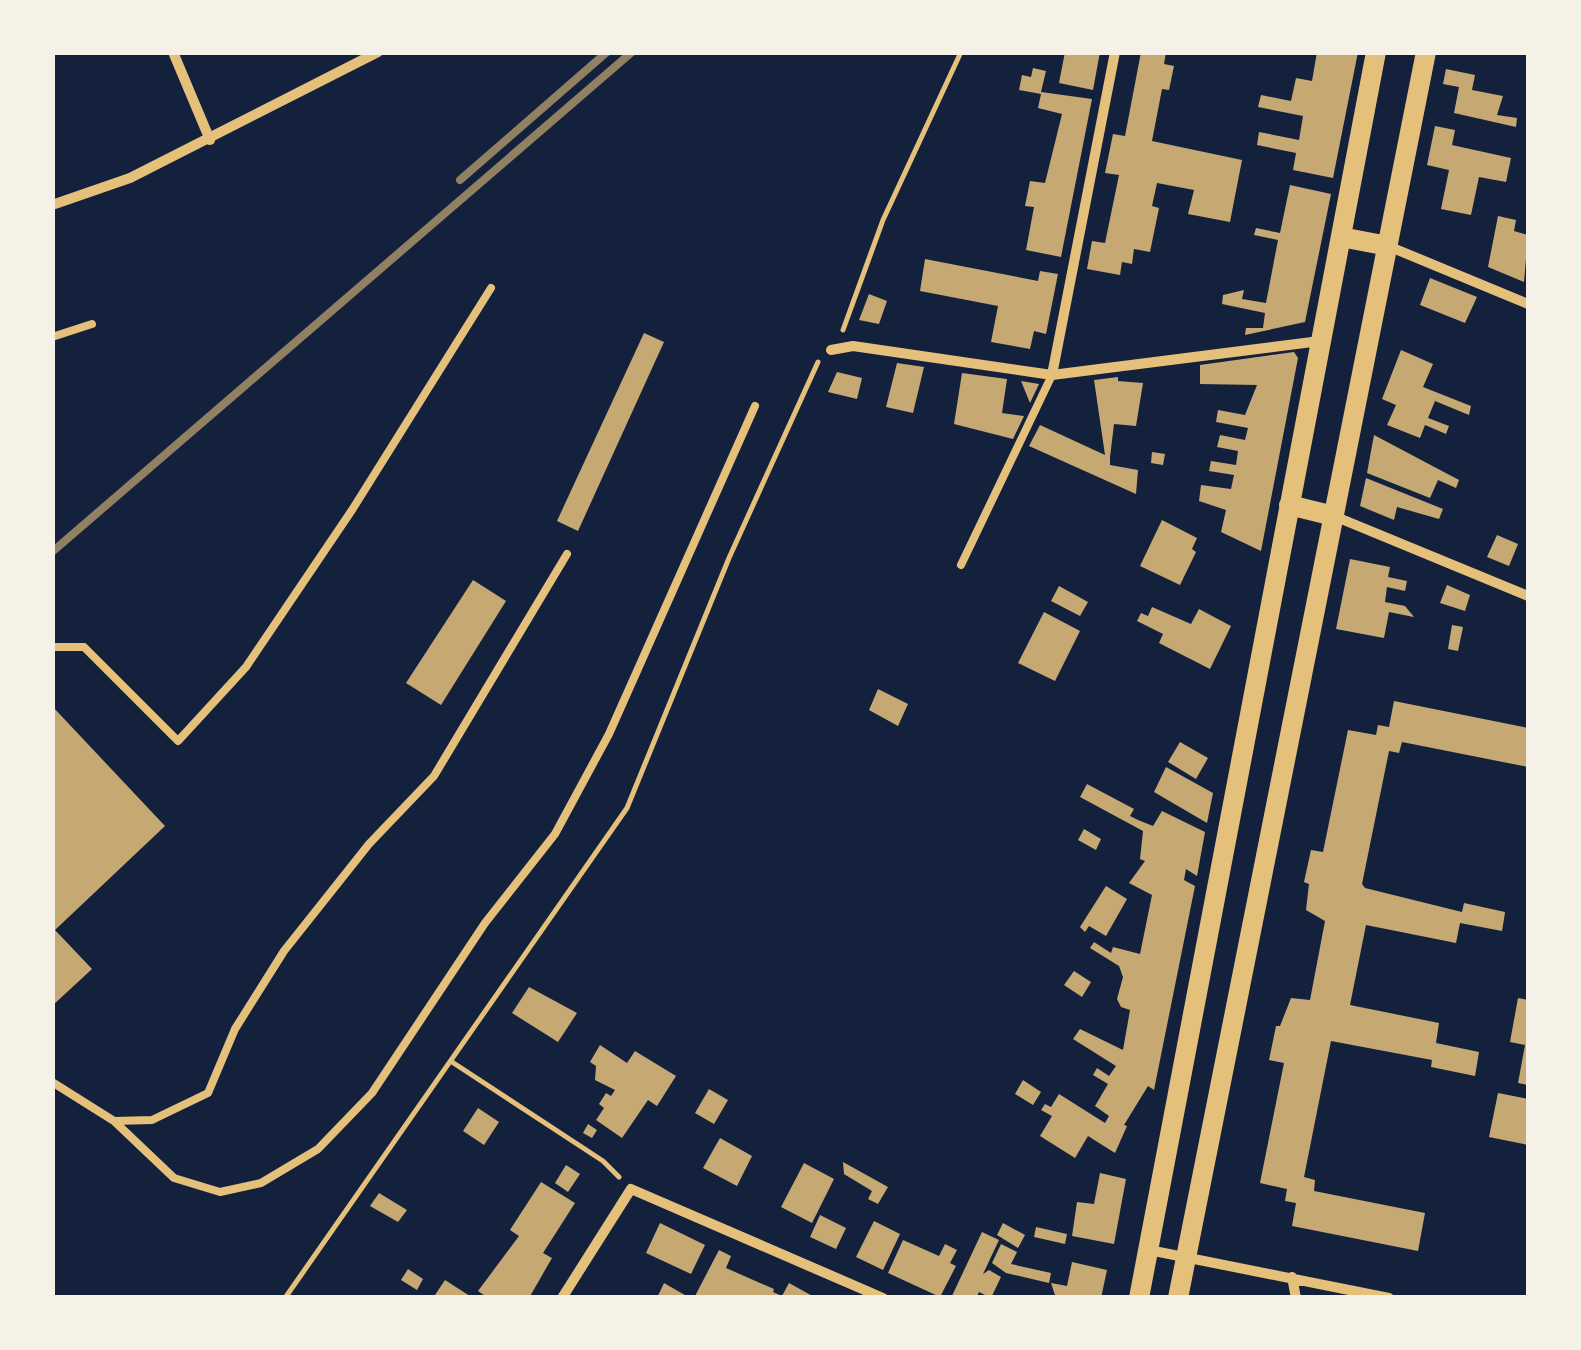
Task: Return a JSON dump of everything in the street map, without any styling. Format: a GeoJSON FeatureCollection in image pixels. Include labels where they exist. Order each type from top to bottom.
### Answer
{"type":"FeatureCollection","features":[{"type":"Feature","properties":{"kind":"main road"},"geometry":{"type":"LineString","coordinates":[[1139,1298],[1376,52]]}},
{"type":"Feature","properties":{"kind":"main road"},"geometry":{"type":"LineString","coordinates":[[1178,1298],[1426,52]]}},
{"type":"Feature","properties":{"kind":"main road"},"geometry":{"type":"LineString","coordinates":[[1341,237],[1388,246]]}},
{"type":"Feature","properties":{"kind":"main road"},"geometry":{"type":"LineString","coordinates":[[1289,505],[1334,516]]}},
{"type":"Feature","properties":{"kind":"street"},"geometry":{"type":"LineString","coordinates":[[173,52],[210,140]]}},
{"type":"Feature","properties":{"kind":"street"},"geometry":{"type":"LineString","coordinates":[[52,204],[94,193],[210,140],[378,52]]}},
{"type":"Feature","properties":{"kind":"street"},"geometry":{"type":"LineString","coordinates":[[1052,375],[1115,52]]}},
{"type":"Feature","properties":{"kind":"street"},"geometry":{"type":"LineString","coordinates":[[1388,246],[1528,304]]}},
{"type":"Feature","properties":{"kind":"street"},"geometry":{"type":"LineString","coordinates":[[831,350],[853,346],[1052,375],[1320,342]]}},
{"type":"Feature","properties":{"kind":"street"},"geometry":{"type":"LineString","coordinates":[[1334,516],[1528,596]]}},
{"type":"Feature","properties":{"kind":"street"},"geometry":{"type":"LineString","coordinates":[[562,1298],[631,1189],[883,1298]]}},
{"type":"Feature","properties":{"kind":"street"},"geometry":{"type":"LineString","coordinates":[[1148,1250],[1389,1298]]}},
{"type":"Feature","properties":{"kind":"street"},"geometry":{"type":"LineString","coordinates":[[1292,1277],[1296,1298]]}},
{"type":"Feature","properties":{"kind":"lane"},"geometry":{"type":"LineString","coordinates":[[52,648],[84,647],[178,741],[246,667],[352,510],[491,288]]}},
{"type":"Feature","properties":{"kind":"lane"},"geometry":{"type":"LineString","coordinates":[[52,337],[92,324]]}},
{"type":"Feature","properties":{"kind":"lane"},"geometry":{"type":"LineString","coordinates":[[961,564],[1052,375]]}},
{"type":"Feature","properties":{"kind":"lane"},"geometry":{"type":"LineString","coordinates":[[52,1082],[114,1121],[174,1178],[220,1192],[261,1183],[318,1149],[372,1093],[485,923],[556,834],[609,734],[755,406]]}},
{"type":"Feature","properties":{"kind":"lane"},"geometry":{"type":"LineString","coordinates":[[114,1121],[152,1120],[208,1093],[235,1029],[284,951],[369,844],[434,776],[567,554]]}},
{"type":"Feature","properties":{"kind":"path"},"geometry":{"type":"LineString","coordinates":[[286,1298],[627,808],[794,407],[812,368],[831,350],[847,325],[883,220],[961,52]]}},
{"type":"Feature","properties":{"kind":"path"},"geometry":{"type":"LineString","coordinates":[[452,1062],[602,1161],[631,1189]]}},
{"type":"Feature","properties":{"kind":"building"},"geometry":{"type":"Polygon","coordinates":[[[1065,52],[1100,52],[1093,90],[1059,83],[1065,52]]]}},
{"type":"Feature","properties":{"kind":"building"},"geometry":{"type":"Polygon","coordinates":[[[1141,52],[1166,52],[1164,64],[1174,66],[1169,90],[1162,89],[1152,141],[1242,160],[1230,222],[1188,214],[1194,190],[1157,183],[1152,206],[1159,208],[1150,252],[1134,249],[1132,264],[1122,262],[1120,275],[1087,269],[1092,241],[1105,243],[1119,175],[1105,173],[1113,134],[1125,136],[1141,52]]]}},
{"type":"Feature","properties":{"kind":"building"},"geometry":{"type":"Polygon","coordinates":[[[1317,52],[1358,52],[1333,178],[1293,170],[1296,153],[1257,145],[1259,132],[1299,140],[1303,116],[1258,107],[1261,95],[1291,101],[1296,78],[1312,81],[1317,52]]]}},
{"type":"Feature","properties":{"kind":"building"},"geometry":{"type":"Polygon","coordinates":[[[1033,68],[1046,71],[1041,92],[1092,99],[1061,257],[1026,250],[1034,207],[1025,206],[1030,181],[1045,183],[1062,114],[1038,108],[1041,94],[1019,90],[1022,75],[1031,77],[1033,68]]]}},
{"type":"Feature","properties":{"kind":"building"},"geometry":{"type":"Polygon","coordinates":[[[1446,69],[1475,75],[1472,90],[1503,96],[1497,115],[1517,118],[1516,127],[1454,113],[1459,87],[1443,84],[1446,69]]]}},
{"type":"Feature","properties":{"kind":"building"},"geometry":{"type":"Polygon","coordinates":[[[1435,126],[1455,130],[1452,145],[1511,158],[1506,182],[1479,177],[1471,215],[1441,209],[1449,170],[1427,165],[1435,126]]]}},
{"type":"Feature","properties":{"kind":"building"},"geometry":{"type":"Polygon","coordinates":[[[1290,185],[1331,194],[1305,322],[1245,335],[1246,328],[1263,328],[1265,313],[1222,304],[1223,295],[1244,290],[1242,299],[1266,303],[1278,240],[1254,235],[1256,228],[1280,233],[1290,185]]]}},
{"type":"Feature","properties":{"kind":"building"},"geometry":{"type":"Polygon","coordinates":[[[1498,216],[1516,220],[1514,231],[1528,235],[1524,282],[1488,267],[1498,216]]]}},
{"type":"Feature","properties":{"kind":"building"},"geometry":{"type":"Polygon","coordinates":[[[925,259],[1038,281],[1040,271],[1058,274],[1046,334],[1034,331],[1030,349],[991,342],[998,306],[920,291],[925,259]]]}},
{"type":"Feature","properties":{"kind":"building"},"geometry":{"type":"Polygon","coordinates":[[[1430,278],[1477,297],[1465,323],[1420,305],[1430,278]]]}},
{"type":"Feature","properties":{"kind":"building"},"geometry":{"type":"Polygon","coordinates":[[[869,294],[887,301],[879,324],[859,320],[869,294]]]}},
{"type":"Feature","properties":{"kind":"building"},"geometry":{"type":"Polygon","coordinates":[[[644,333],[664,342],[578,531],[557,521],[644,333]]]}},
{"type":"Feature","properties":{"kind":"building"},"geometry":{"type":"Polygon","coordinates":[[[1401,350],[1433,364],[1423,387],[1471,406],[1469,415],[1435,401],[1428,418],[1449,426],[1446,434],[1425,425],[1420,438],[1387,425],[1396,405],[1382,399],[1401,350]]]}},
{"type":"Feature","properties":{"kind":"building"},"geometry":{"type":"Polygon","coordinates":[[[1294,352],[1298,358],[1261,551],[1221,532],[1226,510],[1199,501],[1201,485],[1231,489],[1234,475],[1209,471],[1211,461],[1236,465],[1238,451],[1217,447],[1220,435],[1245,440],[1248,428],[1216,422],[1218,410],[1245,415],[1257,385],[1200,384],[1200,365],[1294,352]]]}},
{"type":"Feature","properties":{"kind":"building"},"geometry":{"type":"Polygon","coordinates":[[[897,363],[924,367],[913,413],[886,407],[897,363]]]}},
{"type":"Feature","properties":{"kind":"building"},"geometry":{"type":"Polygon","coordinates":[[[837,372],[862,378],[857,399],[828,392],[837,372]]]}},
{"type":"Feature","properties":{"kind":"building"},"geometry":{"type":"Polygon","coordinates":[[[962,373],[1007,379],[1002,413],[1024,416],[1013,439],[954,424],[962,373]]]}},
{"type":"Feature","properties":{"kind":"building"},"geometry":{"type":"Polygon","coordinates":[[[1118,377],[1118,381],[1143,383],[1136,426],[1114,424],[1110,457],[1110,465],[1138,470],[1136,494],[1029,446],[1040,425],[1105,455],[1094,380],[1118,377]]]}},
{"type":"Feature","properties":{"kind":"building"},"geometry":{"type":"Polygon","coordinates":[[[1021,381],[1039,384],[1030,403],[1021,381]]]}},
{"type":"Feature","properties":{"kind":"building"},"geometry":{"type":"Polygon","coordinates":[[[1374,435],[1459,480],[1456,488],[1438,480],[1430,498],[1367,473],[1374,435]]]}},
{"type":"Feature","properties":{"kind":"building"},"geometry":{"type":"Polygon","coordinates":[[[1152,452],[1165,454],[1163,465],[1151,463],[1152,452]]]}},
{"type":"Feature","properties":{"kind":"building"},"geometry":{"type":"Polygon","coordinates":[[[1366,478],[1443,509],[1439,519],[1397,507],[1394,520],[1360,506],[1366,478]]]}},
{"type":"Feature","properties":{"kind":"building"},"geometry":{"type":"Polygon","coordinates":[[[1162,520],[1197,538],[1192,549],[1196,552],[1180,585],[1140,566],[1162,520]]]}},
{"type":"Feature","properties":{"kind":"building"},"geometry":{"type":"Polygon","coordinates":[[[1497,535],[1518,544],[1509,566],[1487,557],[1497,535]]]}},
{"type":"Feature","properties":{"kind":"building"},"geometry":{"type":"Polygon","coordinates":[[[1350,559],[1390,567],[1388,577],[1407,581],[1405,591],[1387,587],[1385,602],[1405,606],[1414,617],[1389,612],[1384,638],[1336,629],[1350,559]]]}},
{"type":"Feature","properties":{"kind":"building"},"geometry":{"type":"Polygon","coordinates":[[[473,580],[506,601],[441,705],[406,683],[473,580]]]}},
{"type":"Feature","properties":{"kind":"building"},"geometry":{"type":"Polygon","coordinates":[[[1447,585],[1470,595],[1465,611],[1440,603],[1447,585]]]}},
{"type":"Feature","properties":{"kind":"building"},"geometry":{"type":"Polygon","coordinates":[[[1059,586],[1088,602],[1080,616],[1051,601],[1059,586]]]}},
{"type":"Feature","properties":{"kind":"building"},"geometry":{"type":"Polygon","coordinates":[[[1152,607],[1191,624],[1199,609],[1231,626],[1210,669],[1159,643],[1163,634],[1137,621],[1141,613],[1148,616],[1152,607]]]}},
{"type":"Feature","properties":{"kind":"building"},"geometry":{"type":"Polygon","coordinates":[[[1044,612],[1080,631],[1055,681],[1018,663],[1044,612]]]}},
{"type":"Feature","properties":{"kind":"building"},"geometry":{"type":"Polygon","coordinates":[[[1452,625],[1463,627],[1458,651],[1448,649],[1452,625]]]}},
{"type":"Feature","properties":{"kind":"building"},"geometry":{"type":"Polygon","coordinates":[[[878,689],[908,704],[898,726],[869,710],[878,689]]]}},
{"type":"Feature","properties":{"kind":"building"},"geometry":{"type":"Polygon","coordinates":[[[1394,701],[1528,728],[1528,767],[1402,742],[1399,753],[1389,751],[1362,884],[1365,888],[1462,912],[1464,903],[1505,912],[1504,919],[1502,931],[1460,923],[1456,943],[1366,925],[1350,1005],[1439,1023],[1436,1043],[1479,1052],[1475,1076],[1431,1067],[1432,1060],[1331,1041],[1304,1177],[1315,1180],[1314,1191],[1425,1213],[1418,1251],[1292,1226],[1296,1203],[1285,1201],[1287,1189],[1260,1183],[1284,1063],[1269,1060],[1276,1026],[1280,1026],[1291,998],[1310,1000],[1325,921],[1306,910],[1309,884],[1304,882],[1311,850],[1323,852],[1348,730],[1376,735],[1378,725],[1389,727],[1394,701]]]}},
{"type":"Feature","properties":{"kind":"building"},"geometry":{"type":"Polygon","coordinates":[[[52,706],[165,826],[55,930],[92,969],[52,1006],[52,706]]]}},
{"type":"Feature","properties":{"kind":"building"},"geometry":{"type":"Polygon","coordinates":[[[1180,742],[1208,758],[1196,779],[1168,762],[1180,742]]]}},
{"type":"Feature","properties":{"kind":"building"},"geometry":{"type":"Polygon","coordinates":[[[1166,767],[1213,793],[1207,823],[1154,792],[1166,767]]]}},
{"type":"Feature","properties":{"kind":"building"},"geometry":{"type":"Polygon","coordinates":[[[1087,784],[1134,809],[1130,816],[1138,820],[1153,826],[1162,811],[1205,832],[1197,876],[1186,869],[1184,880],[1195,886],[1154,1090],[1148,1086],[1124,1125],[1127,1126],[1115,1153],[1088,1136],[1075,1158],[1040,1136],[1052,1116],[1041,1110],[1045,1104],[1051,1107],[1059,1094],[1105,1123],[1109,1116],[1095,1106],[1108,1084],[1093,1075],[1097,1068],[1109,1076],[1116,1066],[1073,1039],[1080,1029],[1123,1050],[1130,1010],[1121,1007],[1117,999],[1123,977],[1119,966],[1090,948],[1094,942],[1111,953],[1113,947],[1140,954],[1152,895],[1129,883],[1145,861],[1140,859],[1143,831],[1080,797],[1087,784]]]}},
{"type":"Feature","properties":{"kind":"building"},"geometry":{"type":"Polygon","coordinates":[[[1084,829],[1101,839],[1096,850],[1078,840],[1084,829]]]}},
{"type":"Feature","properties":{"kind":"building"},"geometry":{"type":"Polygon","coordinates":[[[1106,886],[1127,899],[1106,936],[1089,926],[1085,932],[1080,927],[1106,886]]]}},
{"type":"Feature","properties":{"kind":"building"},"geometry":{"type":"Polygon","coordinates":[[[1074,971],[1091,982],[1082,997],[1064,985],[1074,971]]]}},
{"type":"Feature","properties":{"kind":"building"},"geometry":{"type":"Polygon","coordinates":[[[529,987],[577,1013],[558,1042],[512,1013],[529,987]]]}},
{"type":"Feature","properties":{"kind":"building"},"geometry":{"type":"Polygon","coordinates":[[[1518,998],[1528,1000],[1528,1085],[1518,1083],[1525,1045],[1510,1042],[1518,998]]]}},
{"type":"Feature","properties":{"kind":"building"},"geometry":{"type":"Polygon","coordinates":[[[600,1045],[627,1063],[635,1051],[676,1076],[657,1106],[648,1100],[622,1138],[596,1120],[604,1108],[599,1104],[606,1093],[611,1096],[615,1090],[595,1080],[596,1066],[590,1062],[600,1045]]]}},
{"type":"Feature","properties":{"kind":"building"},"geometry":{"type":"Polygon","coordinates":[[[1023,1080],[1041,1092],[1033,1105],[1015,1094],[1023,1080]]]}},
{"type":"Feature","properties":{"kind":"building"},"geometry":{"type":"Polygon","coordinates":[[[709,1089],[728,1100],[714,1124],[695,1113],[709,1089]]]}},
{"type":"Feature","properties":{"kind":"building"},"geometry":{"type":"Polygon","coordinates":[[[1498,1093],[1528,1099],[1528,1145],[1489,1137],[1498,1093]]]}},
{"type":"Feature","properties":{"kind":"building"},"geometry":{"type":"Polygon","coordinates":[[[478,1108],[499,1122],[484,1145],[463,1131],[478,1108]]]}},
{"type":"Feature","properties":{"kind":"building"},"geometry":{"type":"Polygon","coordinates":[[[588,1124],[597,1130],[592,1138],[583,1133],[588,1124]]]}},
{"type":"Feature","properties":{"kind":"building"},"geometry":{"type":"Polygon","coordinates":[[[720,1138],[752,1156],[737,1186],[703,1168],[720,1138]]]}},
{"type":"Feature","properties":{"kind":"building"},"geometry":{"type":"Polygon","coordinates":[[[843,1162],[888,1187],[878,1204],[868,1199],[872,1191],[844,1174],[843,1162]]]}},
{"type":"Feature","properties":{"kind":"building"},"geometry":{"type":"Polygon","coordinates":[[[804,1163],[834,1179],[812,1223],[781,1207],[804,1163]]]}},
{"type":"Feature","properties":{"kind":"building"},"geometry":{"type":"Polygon","coordinates":[[[566,1165],[580,1174],[568,1192],[555,1183],[566,1165]]]}},
{"type":"Feature","properties":{"kind":"building"},"geometry":{"type":"Polygon","coordinates":[[[1100,1173],[1126,1179],[1114,1244],[1072,1236],[1077,1202],[1094,1204],[1100,1173]]]}},
{"type":"Feature","properties":{"kind":"building"},"geometry":{"type":"Polygon","coordinates":[[[541,1182],[575,1203],[543,1253],[552,1258],[529,1298],[488,1298],[478,1291],[519,1236],[510,1230],[541,1182]]]}},
{"type":"Feature","properties":{"kind":"building"},"geometry":{"type":"Polygon","coordinates":[[[379,1193],[407,1210],[398,1222],[370,1206],[379,1193]]]}},
{"type":"Feature","properties":{"kind":"building"},"geometry":{"type":"Polygon","coordinates":[[[820,1215],[846,1228],[836,1249],[810,1237],[820,1215]]]}},
{"type":"Feature","properties":{"kind":"building"},"geometry":{"type":"Polygon","coordinates":[[[874,1221],[900,1234],[883,1270],[856,1257],[874,1221]]]}},
{"type":"Feature","properties":{"kind":"building"},"geometry":{"type":"Polygon","coordinates":[[[660,1223],[705,1245],[691,1274],[646,1253],[660,1223]]]}},
{"type":"Feature","properties":{"kind":"building"},"geometry":{"type":"Polygon","coordinates":[[[1003,1223],[1025,1235],[1018,1248],[997,1235],[1003,1223]]]}},
{"type":"Feature","properties":{"kind":"building"},"geometry":{"type":"Polygon","coordinates":[[[1036,1227],[1067,1234],[1065,1244],[1034,1237],[1036,1227]]]}},
{"type":"Feature","properties":{"kind":"building"},"geometry":{"type":"Polygon","coordinates":[[[982,1232],[999,1240],[983,1274],[989,1270],[1001,1277],[991,1298],[979,1292],[976,1298],[951,1298],[982,1232]]]}},
{"type":"Feature","properties":{"kind":"building"},"geometry":{"type":"Polygon","coordinates":[[[903,1240],[939,1256],[945,1244],[957,1250],[950,1263],[956,1266],[940,1297],[888,1273],[903,1240]]]}},
{"type":"Feature","properties":{"kind":"building"},"geometry":{"type":"Polygon","coordinates":[[[1001,1244],[1017,1252],[1011,1264],[1051,1273],[1049,1283],[1006,1273],[992,1263],[1001,1244]]]}},
{"type":"Feature","properties":{"kind":"building"},"geometry":{"type":"Polygon","coordinates":[[[719,1250],[731,1256],[726,1268],[774,1289],[773,1292],[782,1296],[789,1283],[816,1298],[694,1298],[719,1250]]]}},
{"type":"Feature","properties":{"kind":"building"},"geometry":{"type":"Polygon","coordinates":[[[1072,1262],[1107,1270],[1101,1298],[1056,1298],[1051,1283],[1067,1286],[1072,1262]]]}},
{"type":"Feature","properties":{"kind":"building"},"geometry":{"type":"Polygon","coordinates":[[[408,1269],[423,1279],[417,1290],[401,1280],[408,1269]]]}},
{"type":"Feature","properties":{"kind":"building"},"geometry":{"type":"Polygon","coordinates":[[[445,1280],[473,1298],[433,1298],[445,1280]]]}},
{"type":"Feature","properties":{"kind":"building"},"geometry":{"type":"Polygon","coordinates":[[[664,1283],[690,1298],[657,1298],[664,1283]]]}},
{"type":"Feature","properties":{"kind":"railway"},"geometry":{"type":"LineString","coordinates":[[460,180],[607,52]]}},
{"type":"Feature","properties":{"kind":"railway"},"geometry":{"type":"LineString","coordinates":[[52,552],[632,52]]}}]}
